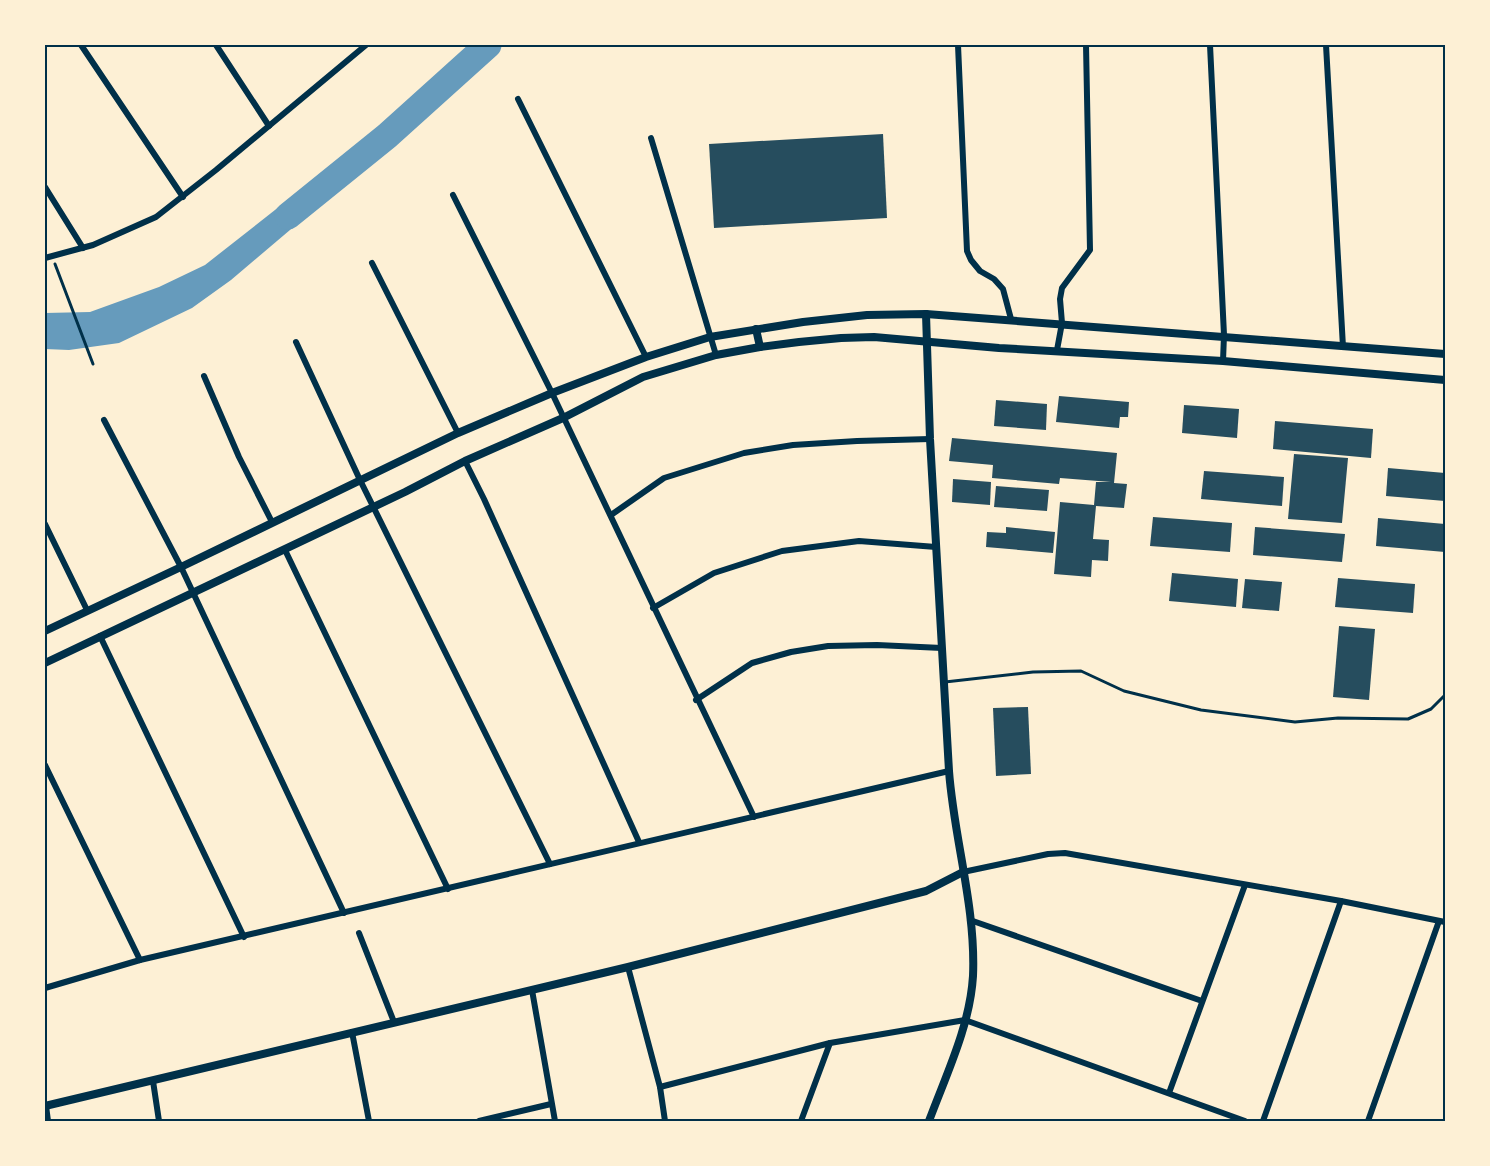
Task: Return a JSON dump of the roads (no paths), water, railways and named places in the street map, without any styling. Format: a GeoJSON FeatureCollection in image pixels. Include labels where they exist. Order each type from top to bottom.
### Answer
{"type":"FeatureCollection","features":[{"type":"Feature","properties":{"kind":"street"},"geometry":{"type":"LineString","coordinates":[[81,45],[183,197]]}},
{"type":"Feature","properties":{"kind":"street"},"geometry":{"type":"LineString","coordinates":[[216,45],[269,126]]}},
{"type":"Feature","properties":{"kind":"street"},"geometry":{"type":"LineString","coordinates":[[45,258],[84,248],[147,222],[183,197],[269,126],[357,48],[366,45]]}},
{"type":"Feature","properties":{"kind":"street"},"geometry":{"type":"LineString","coordinates":[[958,45],[967,250],[971,260],[981,271],[994,279],[1003,289],[1011,319]]}},
{"type":"Feature","properties":{"kind":"street"},"geometry":{"type":"LineString","coordinates":[[1057,350],[1062,323],[1060,299],[1062,288],[1090,250],[1086,45]]}},
{"type":"Feature","properties":{"kind":"street"},"geometry":{"type":"LineString","coordinates":[[1210,45],[1224,335],[1223,361]]}},
{"type":"Feature","properties":{"kind":"street"},"geometry":{"type":"LineString","coordinates":[[1326,45],[1344,347]]}},
{"type":"Feature","properties":{"kind":"street"},"geometry":{"type":"LineString","coordinates":[[518,99],[646,357]]}},
{"type":"Feature","properties":{"kind":"street"},"geometry":{"type":"LineString","coordinates":[[651,138],[716,355]]}},
{"type":"Feature","properties":{"kind":"street"},"geometry":{"type":"LineString","coordinates":[[45,187],[84,248]]}},
{"type":"Feature","properties":{"kind":"street"},"geometry":{"type":"LineString","coordinates":[[453,195],[552,393],[696,700],[754,817]]}},
{"type":"Feature","properties":{"kind":"street"},"geometry":{"type":"LineString","coordinates":[[372,263],[458,433]]}},
{"type":"Feature","properties":{"kind":"street"},"geometry":{"type":"LineString","coordinates":[[926,314],[930,440],[952,808],[970,920],[973,976],[965,1020],[929,1121]]}},
{"type":"Feature","properties":{"kind":"street"},"geometry":{"type":"LineString","coordinates":[[45,631],[458,433],[552,393],[646,357],[710,337],[803,322],[867,315],[926,314],[1224,335],[1445,354]]}},
{"type":"Feature","properties":{"kind":"street"},"geometry":{"type":"LineString","coordinates":[[756,329],[760,347]]}},
{"type":"Feature","properties":{"kind":"street"},"geometry":{"type":"LineString","coordinates":[[45,663],[285,550],[465,461],[563,418],[643,377],[716,355],[760,347],[841,338],[874,337],[1223,361],[1445,380]]}},
{"type":"Feature","properties":{"kind":"street"},"geometry":{"type":"LineString","coordinates":[[296,342],[360,480],[550,864]]}},
{"type":"Feature","properties":{"kind":"street"},"geometry":{"type":"LineString","coordinates":[[204,376],[272,522]]}},
{"type":"Feature","properties":{"kind":"street"},"geometry":{"type":"LineString","coordinates":[[105,420],[181,567],[344,913]]}},
{"type":"Feature","properties":{"kind":"street"},"geometry":{"type":"LineString","coordinates":[[610,515],[664,478],[744,453],[794,445],[930,440]]}},
{"type":"Feature","properties":{"kind":"street"},"geometry":{"type":"LineString","coordinates":[[465,461],[639,842]]}},
{"type":"Feature","properties":{"kind":"street"},"geometry":{"type":"LineString","coordinates":[[45,524],[87,610]]}},
{"type":"Feature","properties":{"kind":"street"},"geometry":{"type":"LineString","coordinates":[[653,608],[714,573],[782,551],[859,541],[936,547]]}},
{"type":"Feature","properties":{"kind":"street"},"geometry":{"type":"LineString","coordinates":[[285,550],[448,889]]}},
{"type":"Feature","properties":{"kind":"street"},"geometry":{"type":"LineString","coordinates":[[100,636],[244,937]]}},
{"type":"Feature","properties":{"kind":"street"},"geometry":{"type":"LineString","coordinates":[[696,700],[752,663],[791,652],[837,646],[942,648]]}},
{"type":"Feature","properties":{"kind":"street"},"geometry":{"type":"LineString","coordinates":[[45,765],[140,960]]}},
{"type":"Feature","properties":{"kind":"street"},"geometry":{"type":"LineString","coordinates":[[45,988],[140,960],[950,771]]}},
{"type":"Feature","properties":{"kind":"street"},"geometry":{"type":"LineString","coordinates":[[48,1121],[45,1106],[628,967],[926,891],[963,872],[1048,854],[1065,853],[1442,921],[1368,1121]]}},
{"type":"Feature","properties":{"kind":"street"},"geometry":{"type":"LineString","coordinates":[[1168,1093],[1245,885]]}},
{"type":"Feature","properties":{"kind":"street"},"geometry":{"type":"LineString","coordinates":[[1263,1121],[1341,901]]}},
{"type":"Feature","properties":{"kind":"street"},"geometry":{"type":"LineString","coordinates":[[970,920],[1202,1001]]}},
{"type":"Feature","properties":{"kind":"street"},"geometry":{"type":"LineString","coordinates":[[359,933],[394,1022]]}},
{"type":"Feature","properties":{"kind":"street"},"geometry":{"type":"LineString","coordinates":[[628,967],[660,1087],[665,1121]]}},
{"type":"Feature","properties":{"kind":"street"},"geometry":{"type":"LineString","coordinates":[[532,990],[555,1121]]}},
{"type":"Feature","properties":{"kind":"street"},"geometry":{"type":"LineString","coordinates":[[660,1087],[830,1043],[965,1020],[1245,1121]]}},
{"type":"Feature","properties":{"kind":"street"},"geometry":{"type":"LineString","coordinates":[[352,1032],[369,1121]]}},
{"type":"Feature","properties":{"kind":"street"},"geometry":{"type":"LineString","coordinates":[[801,1121],[830,1043]]}},
{"type":"Feature","properties":{"kind":"street"},"geometry":{"type":"LineString","coordinates":[[153,1081],[159,1121]]}},
{"type":"Feature","properties":{"kind":"street"},"geometry":{"type":"LineString","coordinates":[[479,1121],[551,1104]]}},
{"type":"Feature","properties":{"kind":"lane"},"geometry":{"type":"LineString","coordinates":[[944,682],[1033,672],[1082,671],[1124,691],[1201,710],[1295,722],[1338,718],[1408,719],[1431,710],[1445,695]]}},
{"type":"Feature","properties":{"kind":"water"},"geometry":{"type":"Polygon","coordinates":[[[308,184],[323,202],[231,280],[192,308],[119,343],[69,350],[45,349],[45,313],[90,312],[159,287],[205,265],[308,184]]]}},
{"type":"Feature","properties":{"kind":"waterway"},"geometry":{"type":"LineString","coordinates":[[288,216],[387,136],[488,45]]}}]}
